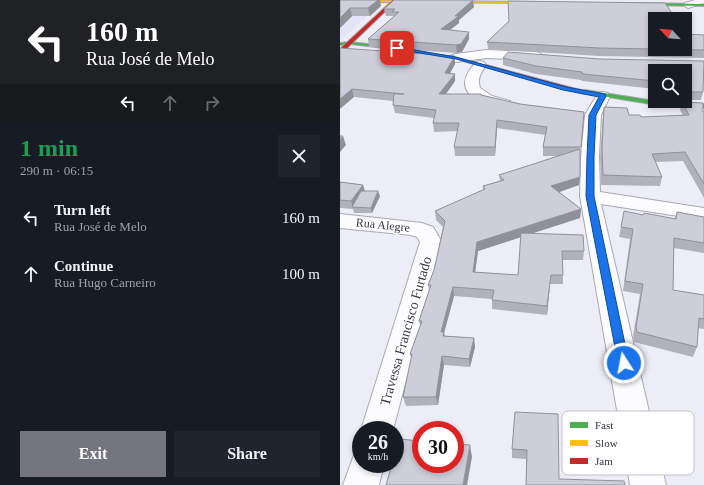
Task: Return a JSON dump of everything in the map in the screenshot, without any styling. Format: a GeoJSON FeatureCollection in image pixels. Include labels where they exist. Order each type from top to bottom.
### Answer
{"type":"FeatureCollection","features":[{"type":"Feature","properties":{"kind":"street"},"geometry":{"type":"LineString","coordinates":[[688,5],[704,0]]}},
{"type":"Feature","properties":{"kind":"street"},"geometry":{"type":"LineString","coordinates":[[340,1],[544,3]]}},
{"type":"Feature","properties":{"kind":"street"},"geometry":{"type":"LineString","coordinates":[[340,50],[350,43],[394,1]]}},
{"type":"Feature","properties":{"kind":"street"},"geometry":{"type":"LineString","coordinates":[[624,4],[704,5]]}},
{"type":"Feature","properties":{"kind":"street"},"geometry":{"type":"LineString","coordinates":[[340,44],[350,43],[411,50],[440,56]]}},
{"type":"Feature","properties":{"kind":"street"},"geometry":{"type":"LineString","coordinates":[[340,50],[456,58],[565,88],[591,108],[657,103],[704,106]]}},
{"type":"Feature","properties":{"kind":"street"},"geometry":{"type":"LineString","coordinates":[[456,58],[486,54],[550,57]]}},
{"type":"Feature","properties":{"kind":"street"},"geometry":{"type":"LineString","coordinates":[[480,65],[473,75],[472,83],[474,90],[483,98],[500,103],[521,106]]}},
{"type":"Feature","properties":{"kind":"street"},"geometry":{"type":"LineString","coordinates":[[591,108],[590,196],[633,411]]}},
{"type":"Feature","properties":{"kind":"street"},"geometry":{"type":"LineString","coordinates":[[590,196],[704,214]]}},
{"type":"Feature","properties":{"kind":"street","name":"Rua Alegre"},"geometry":{"type":"LineString","coordinates":[[340,221],[414,228],[425,232]]}},
{"type":"Feature","properties":{"kind":"street","name":"Travessa Francisco Furtado"},"geometry":{"type":"LineString","coordinates":[[380,421],[431,242],[425,232]]}},
{"type":"Feature","properties":{"kind":"street"},"geometry":{"type":"LineString","coordinates":[[361,485],[364,473]]}},
{"type":"Feature","properties":{"kind":"street"},"geometry":{"type":"LineString","coordinates":[[646,475],[648,485]]}},
{"type":"Feature","properties":{"kind":"shaded area"},"geometry":{"type":"Polygon","coordinates":[[[340,3],[381,4],[340,41],[340,3]]]}},
{"type":"Feature","properties":{"kind":"building"},"geometry":{"type":"Polygon","coordinates":[[[340,0],[378,0],[368,8],[350,8],[340,18],[340,0]]]}},
{"type":"Feature","properties":{"kind":"building"},"geometry":{"type":"Polygon","coordinates":[[[394,0],[473,0],[455,16],[459,16],[441,29],[469,32],[461,44],[456,45],[368,39],[399,12],[392,12],[395,9],[384,9],[394,0]]]}},
{"type":"Feature","properties":{"kind":"building"},"geometry":{"type":"Polygon","coordinates":[[[508,1],[665,3],[671,12],[648,12],[648,49],[487,42],[509,22],[508,1]]]}},
{"type":"Feature","properties":{"kind":"building"},"geometry":{"type":"Polygon","coordinates":[[[692,34],[704,35],[704,50],[692,50],[692,34]]]}},
{"type":"Feature","properties":{"kind":"building"},"geometry":{"type":"Polygon","coordinates":[[[340,48],[455,56],[445,73],[455,74],[439,94],[481,94],[520,104],[584,112],[581,147],[543,147],[547,127],[497,120],[495,147],[454,147],[459,123],[433,123],[436,110],[393,105],[394,94],[404,94],[352,89],[340,99],[340,48]]]}},
{"type":"Feature","properties":{"kind":"building"},"geometry":{"type":"Polygon","coordinates":[[[508,52],[600,59],[704,61],[703,92],[692,92],[692,64],[648,64],[648,80],[583,74],[582,72],[536,66],[503,58],[508,52]]]}},
{"type":"Feature","properties":{"kind":"building"},"geometry":{"type":"Polygon","coordinates":[[[692,102],[703,103],[704,184],[685,152],[652,154],[662,177],[603,175],[602,148],[604,107],[627,108],[629,115],[640,115],[641,117],[689,115],[685,108],[692,108],[692,102]]]}},
{"type":"Feature","properties":{"kind":"building"},"geometry":{"type":"Polygon","coordinates":[[[580,149],[580,177],[551,186],[581,209],[477,242],[473,272],[518,275],[521,233],[583,235],[584,251],[562,251],[563,275],[551,275],[547,306],[492,300],[494,290],[453,287],[441,332],[444,332],[443,336],[474,338],[469,359],[442,356],[436,397],[403,397],[412,354],[410,354],[422,321],[419,321],[431,285],[428,285],[434,270],[445,221],[435,211],[485,189],[483,186],[504,180],[499,175],[580,149]]]}},
{"type":"Feature","properties":{"kind":"building"},"geometry":{"type":"Polygon","coordinates":[[[340,182],[363,185],[351,201],[340,200],[340,182]]]}},
{"type":"Feature","properties":{"kind":"building"},"geometry":{"type":"Polygon","coordinates":[[[361,191],[378,191],[371,208],[352,207],[361,191]]]}},
{"type":"Feature","properties":{"kind":"building"},"geometry":{"type":"Polygon","coordinates":[[[624,211],[676,219],[677,212],[704,217],[704,243],[674,238],[673,290],[704,295],[704,319],[699,318],[697,347],[637,332],[636,327],[643,284],[625,281],[633,229],[621,227],[624,211]]]}},
{"type":"Feature","properties":{"kind":"building"},"geometry":{"type":"Polygon","coordinates":[[[515,412],[558,414],[559,479],[624,481],[625,485],[526,485],[527,450],[512,449],[515,412]]]}},
{"type":"Feature","properties":{"kind":"building"},"geometry":{"type":"Polygon","coordinates":[[[404,439],[412,440],[412,473],[464,473],[464,445],[470,445],[463,485],[386,485],[389,473],[404,473],[404,439]]]}},
{"type":"Feature","properties":{"kind":"traffic: fast"},"geometry":{"type":"LineString","coordinates":[[635,4],[704,5]]}},
{"type":"Feature","properties":{"kind":"traffic: fast"},"geometry":{"type":"LineString","coordinates":[[340,44],[350,43],[411,50],[440,57]]}},
{"type":"Feature","properties":{"kind":"traffic: fast"},"geometry":{"type":"LineString","coordinates":[[585,92],[657,103],[704,106]]}},
{"type":"Feature","properties":{"kind":"traffic: slow"},"geometry":{"type":"LineString","coordinates":[[340,1],[537,3]]}},
{"type":"Feature","properties":{"kind":"traffic: jam"},"geometry":{"type":"LineString","coordinates":[[343,49],[395,0]]}},
{"type":"Feature","properties":{"kind":"traffic: jam"},"geometry":{"type":"LineString","coordinates":[[425,55],[456,58],[585,92]]}},
{"type":"Feature","properties":{"kind":"route"},"geometry":{"type":"LineString","coordinates":[[397,48],[456,58],[565,88],[603,96],[592,115],[590,196],[624,363]]}}]}
